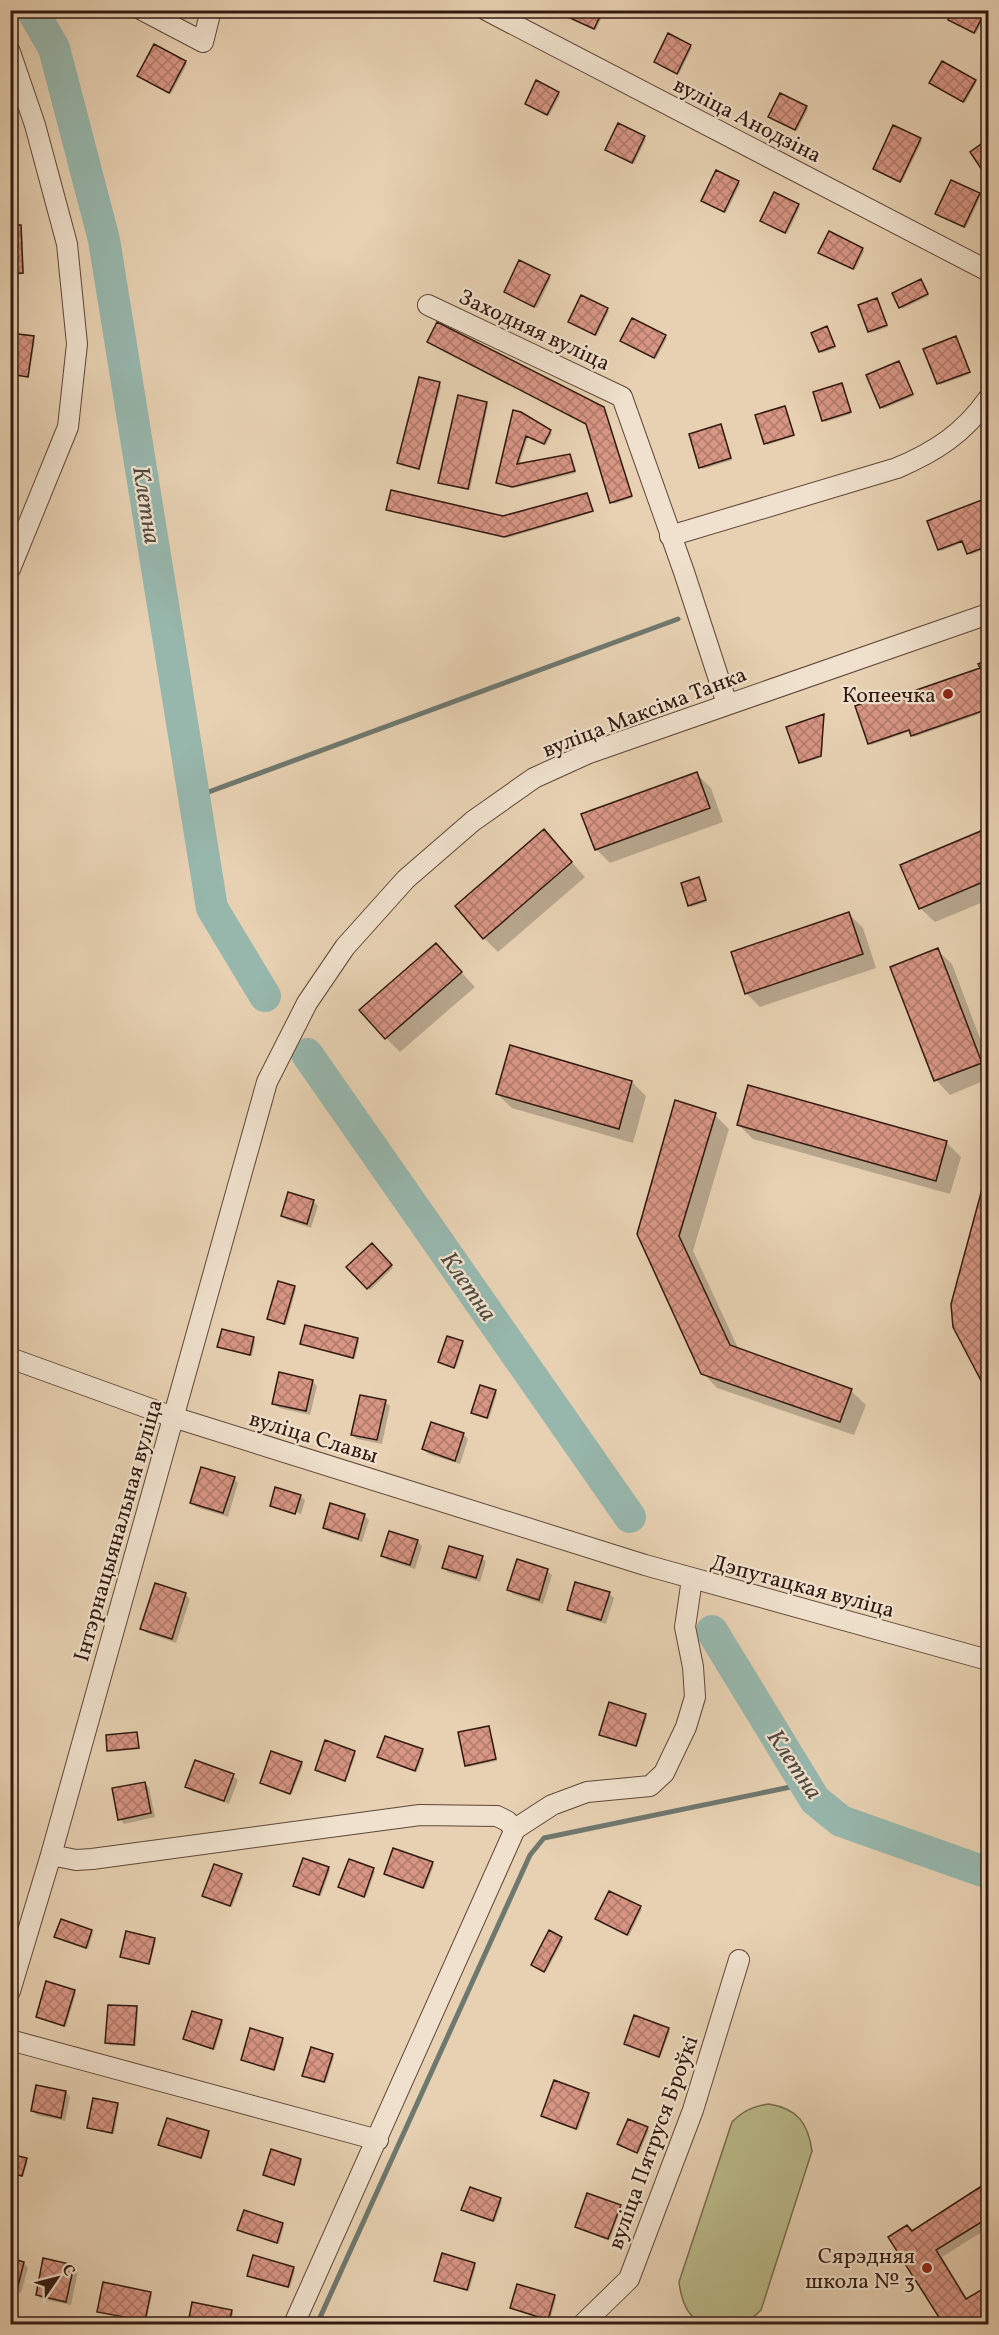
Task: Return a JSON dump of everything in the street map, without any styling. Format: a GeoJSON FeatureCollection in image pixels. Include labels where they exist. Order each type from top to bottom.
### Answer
{"type":"FeatureCollection","features":[{"type":"Feature","properties":{"kind":"street"},"geometry":{"type":"LineString","coordinates":[[142,10],[203,42],[211,10]]}},
{"type":"Feature","properties":{"kind":"street","name":"вуліца Анодзіна"},"geometry":{"type":"LineString","coordinates":[[486,10],[988,271]]}},
{"type":"Feature","properties":{"kind":"street"},"geometry":{"type":"LineString","coordinates":[[10,52],[35,125],[67,244],[77,344],[68,427],[10,569]]}},
{"type":"Feature","properties":{"kind":"street","name":"Заходняя вуліца"},"geometry":{"type":"LineString","coordinates":[[428,305],[622,397],[670,536]]}},
{"type":"Feature","properties":{"kind":"street"},"geometry":{"type":"LineString","coordinates":[[727,704],[721,680],[670,536],[897,468],[949,441],[988,399]]}},
{"type":"Feature","properties":{"kind":"street","name":"вуліца Максіма Танка"},"geometry":{"type":"LineString","coordinates":[[267,1082],[307,1003],[345,947],[406,879],[473,820],[534,778],[589,753],[988,614]]}},
{"type":"Feature","properties":{"kind":"street","name":"Інтэрнацыянальная вуліца"},"geometry":{"type":"LineString","coordinates":[[10,1991],[51,1855],[267,1082]]}},
{"type":"Feature","properties":{"kind":"street","name":"вуліца Славы"},"geometry":{"type":"LineString","coordinates":[[10,1358],[173,1417],[606,1552]]}},
{"type":"Feature","properties":{"kind":"street","name":"Дэпутацкая вуліца"},"geometry":{"type":"LineString","coordinates":[[606,1552],[692,1579],[988,1660]]}},
{"type":"Feature","properties":{"kind":"street"},"geometry":{"type":"LineString","coordinates":[[294,2325],[515,1829],[552,1805],[587,1792],[650,1786],[664,1773],[686,1727],[695,1696],[693,1667],[685,1627],[692,1579]]}},
{"type":"Feature","properties":{"kind":"street"},"geometry":{"type":"LineString","coordinates":[[51,1855],[76,1860],[92,1859],[420,1815],[497,1816],[507,1821],[515,1829]]}},
{"type":"Feature","properties":{"kind":"street","name":"вуліца Пятруся Броўкі"},"geometry":{"type":"LineString","coordinates":[[583,2325],[629,2279],[693,2110],[739,1960]]}},
{"type":"Feature","properties":{"kind":"street"},"geometry":{"type":"LineString","coordinates":[[10,2040],[378,2140]]}},
{"type":"Feature","properties":{"kind":"green space"},"geometry":{"type":"Polygon","coordinates":[[[769,2104],[779,2106],[800,2119],[808,2133],[812,2151],[761,2310],[745,2322],[707,2325],[689,2313],[681,2295],[679,2282],[732,2122],[749,2110],[769,2104]]]}},
{"type":"Feature","properties":{"kind":"building"},"geometry":{"type":"Polygon","coordinates":[[[570,10],[603,10],[594,29],[568,17],[570,10]]]}},
{"type":"Feature","properties":{"kind":"building"},"geometry":{"type":"Polygon","coordinates":[[[953,10],[986,10],[974,33],[948,20],[953,10]]]}},
{"type":"Feature","properties":{"kind":"building"},"geometry":{"type":"Polygon","coordinates":[[[668,33],[691,45],[677,74],[654,62],[668,33]]]}},
{"type":"Feature","properties":{"kind":"building"},"geometry":{"type":"Polygon","coordinates":[[[154,44],[186,61],[169,93],[137,76],[154,44]]]}},
{"type":"Feature","properties":{"kind":"building"},"geometry":{"type":"Polygon","coordinates":[[[942,61],[976,80],[963,102],[929,83],[942,61]]]}},
{"type":"Feature","properties":{"kind":"building"},"geometry":{"type":"Polygon","coordinates":[[[536,80],[559,92],[547,115],[525,104],[536,80]]]}},
{"type":"Feature","properties":{"kind":"building"},"geometry":{"type":"Polygon","coordinates":[[[780,93],[807,106],[795,130],[768,117],[780,93]]]}},
{"type":"Feature","properties":{"kind":"building"},"geometry":{"type":"Polygon","coordinates":[[[618,123],[645,136],[632,163],[605,150],[618,123]]]}},
{"type":"Feature","properties":{"kind":"building"},"geometry":{"type":"Polygon","coordinates":[[[893,125],[921,138],[900,182],[873,169],[893,125]]]}},
{"type":"Feature","properties":{"kind":"building"},"geometry":{"type":"Polygon","coordinates":[[[984,142],[988,148],[988,179],[970,152],[984,142]]]}},
{"type":"Feature","properties":{"kind":"building"},"geometry":{"type":"Polygon","coordinates":[[[716,170],[739,181],[724,212],[701,201],[716,170]]]}},
{"type":"Feature","properties":{"kind":"building"},"geometry":{"type":"Polygon","coordinates":[[[951,180],[980,193],[964,227],[935,214],[951,180]]]}},
{"type":"Feature","properties":{"kind":"building"},"geometry":{"type":"Polygon","coordinates":[[[774,192],[799,204],[785,233],[760,221],[774,192]]]}},
{"type":"Feature","properties":{"kind":"building"},"geometry":{"type":"Polygon","coordinates":[[[10,225],[21,225],[23,273],[10,274],[10,225]]]}},
{"type":"Feature","properties":{"kind":"building"},"geometry":{"type":"Polygon","coordinates":[[[829,231],[863,248],[853,269],[818,253],[829,231]]]}},
{"type":"Feature","properties":{"kind":"building"},"geometry":{"type":"Polygon","coordinates":[[[519,260],[550,275],[534,307],[504,292],[519,260]]]}},
{"type":"Feature","properties":{"kind":"building"},"geometry":{"type":"Polygon","coordinates":[[[921,279],[928,294],[899,308],[892,293],[921,279]]]}},
{"type":"Feature","properties":{"kind":"building"},"geometry":{"type":"Polygon","coordinates":[[[581,295],[608,308],[595,335],[568,322],[581,295]]]}},
{"type":"Feature","properties":{"kind":"building"},"geometry":{"type":"Polygon","coordinates":[[[877,298],[887,325],[868,332],[858,305],[877,298]]]}},
{"type":"Feature","properties":{"kind":"building"},"geometry":{"type":"Polygon","coordinates":[[[632,318],[666,335],[654,358],[620,341],[632,318]]]}},
{"type":"Feature","properties":{"kind":"building"},"geometry":{"type":"Polygon","coordinates":[[[437,322],[604,407],[632,496],[610,503],[586,424],[427,342],[437,322]]]}},
{"type":"Feature","properties":{"kind":"building"},"geometry":{"type":"Polygon","coordinates":[[[827,326],[835,346],[819,352],[811,333],[827,326]]]}},
{"type":"Feature","properties":{"kind":"building"},"geometry":{"type":"Polygon","coordinates":[[[10,333],[34,336],[28,377],[10,374],[10,333]]]}},
{"type":"Feature","properties":{"kind":"building"},"geometry":{"type":"Polygon","coordinates":[[[956,336],[970,372],[937,384],[923,349],[956,336]]]}},
{"type":"Feature","properties":{"kind":"building"},"geometry":{"type":"Polygon","coordinates":[[[899,361],[913,394],[880,408],[866,375],[899,361]]]}},
{"type":"Feature","properties":{"kind":"building"},"geometry":{"type":"Polygon","coordinates":[[[419,377],[440,382],[419,469],[397,463],[419,377]]]}},
{"type":"Feature","properties":{"kind":"building"},"geometry":{"type":"Polygon","coordinates":[[[842,383],[851,412],[822,421],[813,392],[842,383]]]}},
{"type":"Feature","properties":{"kind":"building"},"geometry":{"type":"Polygon","coordinates":[[[458,395],[487,402],[468,489],[438,483],[458,395]]]}},
{"type":"Feature","properties":{"kind":"building"},"geometry":{"type":"Polygon","coordinates":[[[785,406],[794,435],[764,444],[755,415],[785,406]]]}},
{"type":"Feature","properties":{"kind":"building"},"geometry":{"type":"Polygon","coordinates":[[[513,410],[521,412],[551,430],[544,444],[526,436],[517,464],[570,454],[575,471],[512,487],[496,483],[513,410]]]}},
{"type":"Feature","properties":{"kind":"building"},"geometry":{"type":"Polygon","coordinates":[[[721,424],[731,458],[699,468],[689,434],[721,424]]]}},
{"type":"Feature","properties":{"kind":"building"},"geometry":{"type":"Polygon","coordinates":[[[391,490],[503,516],[587,493],[593,511],[504,537],[386,510],[391,490]]]}},
{"type":"Feature","properties":{"kind":"building"},"geometry":{"type":"Polygon","coordinates":[[[987,498],[988,546],[967,554],[962,541],[938,550],[927,521],[987,498]]]}},
{"type":"Feature","properties":{"kind":"building"},"geometry":{"type":"Polygon","coordinates":[[[988,660],[988,709],[911,736],[909,730],[868,744],[855,706],[897,691],[899,696],[980,668],[978,664],[988,660]]]}},
{"type":"Feature","properties":{"kind":"building"},"geometry":{"type":"Polygon","coordinates":[[[824,714],[821,756],[799,763],[786,727],[824,714]]]}},
{"type":"Feature","properties":{"kind":"building"},"geometry":{"type":"Polygon","coordinates":[[[697,772],[710,808],[595,850],[581,814],[697,772]]]}},
{"type":"Feature","properties":{"kind":"building"},"geometry":{"type":"Polygon","coordinates":[[[988,828],[988,880],[919,909],[900,865],[988,828]]]}},
{"type":"Feature","properties":{"kind":"building"},"geometry":{"type":"Polygon","coordinates":[[[544,829],[572,862],[483,939],[455,906],[544,829]]]}},
{"type":"Feature","properties":{"kind":"building"},"geometry":{"type":"Polygon","coordinates":[[[699,877],[706,900],[688,906],[681,883],[699,877]]]}},
{"type":"Feature","properties":{"kind":"building"},"geometry":{"type":"Polygon","coordinates":[[[849,912],[863,954],[745,994],[731,952],[849,912]]]}},
{"type":"Feature","properties":{"kind":"building"},"geometry":{"type":"Polygon","coordinates":[[[436,943],[462,972],[385,1039],[359,1010],[436,943]]]}},
{"type":"Feature","properties":{"kind":"building"},"geometry":{"type":"Polygon","coordinates":[[[938,948],[982,1063],[934,1081],[890,967],[938,948]]]}},
{"type":"Feature","properties":{"kind":"building"},"geometry":{"type":"Polygon","coordinates":[[[510,1045],[632,1081],[619,1129],[496,1094],[510,1045]]]}},
{"type":"Feature","properties":{"kind":"building"},"geometry":{"type":"Polygon","coordinates":[[[748,1085],[947,1141],[936,1181],[737,1125],[748,1085]]]}},
{"type":"Feature","properties":{"kind":"building"},"geometry":{"type":"Polygon","coordinates":[[[675,1100],[716,1113],[679,1236],[730,1345],[852,1389],[840,1422],[701,1374],[637,1234],[675,1100]]]}},
{"type":"Feature","properties":{"kind":"building"},"geometry":{"type":"Polygon","coordinates":[[[985,1178],[988,1179],[988,1394],[953,1327],[951,1304],[985,1178]]]}},
{"type":"Feature","properties":{"kind":"building"},"geometry":{"type":"Polygon","coordinates":[[[288,1192],[314,1200],[307,1224],[281,1216],[288,1192]]]}},
{"type":"Feature","properties":{"kind":"building"},"geometry":{"type":"Polygon","coordinates":[[[372,1243],[392,1265],[367,1289],[346,1267],[372,1243]]]}},
{"type":"Feature","properties":{"kind":"building"},"geometry":{"type":"Polygon","coordinates":[[[278,1281],[295,1286],[284,1324],[267,1319],[278,1281]]]}},
{"type":"Feature","properties":{"kind":"building"},"geometry":{"type":"Polygon","coordinates":[[[305,1325],[358,1338],[353,1358],[300,1344],[305,1325]]]}},
{"type":"Feature","properties":{"kind":"building"},"geometry":{"type":"Polygon","coordinates":[[[222,1329],[254,1337],[250,1355],[217,1347],[222,1329]]]}},
{"type":"Feature","properties":{"kind":"building"},"geometry":{"type":"Polygon","coordinates":[[[447,1336],[463,1341],[454,1368],[438,1362],[447,1336]]]}},
{"type":"Feature","properties":{"kind":"building"},"geometry":{"type":"Polygon","coordinates":[[[279,1372],[313,1380],[306,1411],[272,1404],[279,1372]]]}},
{"type":"Feature","properties":{"kind":"building"},"geometry":{"type":"Polygon","coordinates":[[[480,1385],[496,1390],[487,1418],[471,1413],[480,1385]]]}},
{"type":"Feature","properties":{"kind":"building"},"geometry":{"type":"Polygon","coordinates":[[[360,1395],[386,1400],[377,1440],[351,1435],[360,1395]]]}},
{"type":"Feature","properties":{"kind":"building"},"geometry":{"type":"Polygon","coordinates":[[[431,1422],[464,1433],[455,1461],[422,1449],[431,1422]]]}},
{"type":"Feature","properties":{"kind":"building"},"geometry":{"type":"Polygon","coordinates":[[[201,1467],[235,1477],[223,1513],[190,1503],[201,1467]]]}},
{"type":"Feature","properties":{"kind":"building"},"geometry":{"type":"Polygon","coordinates":[[[275,1487],[301,1495],[295,1514],[270,1506],[275,1487]]]}},
{"type":"Feature","properties":{"kind":"building"},"geometry":{"type":"Polygon","coordinates":[[[330,1503],[365,1514],[358,1539],[323,1528],[330,1503]]]}},
{"type":"Feature","properties":{"kind":"building"},"geometry":{"type":"Polygon","coordinates":[[[389,1531],[418,1540],[410,1565],[381,1556],[389,1531]]]}},
{"type":"Feature","properties":{"kind":"building"},"geometry":{"type":"Polygon","coordinates":[[[449,1546],[483,1556],[476,1578],[442,1568],[449,1546]]]}},
{"type":"Feature","properties":{"kind":"building"},"geometry":{"type":"Polygon","coordinates":[[[517,1559],[548,1569],[539,1600],[507,1590],[517,1559]]]}},
{"type":"Feature","properties":{"kind":"building"},"geometry":{"type":"Polygon","coordinates":[[[575,1582],[610,1592],[601,1620],[567,1610],[575,1582]]]}},
{"type":"Feature","properties":{"kind":"building"},"geometry":{"type":"Polygon","coordinates":[[[155,1583],[186,1593],[172,1639],[140,1629],[155,1583]]]}},
{"type":"Feature","properties":{"kind":"building"},"geometry":{"type":"Polygon","coordinates":[[[609,1702],[646,1714],[636,1746],[599,1735],[609,1702]]]}},
{"type":"Feature","properties":{"kind":"building"},"geometry":{"type":"Polygon","coordinates":[[[489,1726],[496,1759],[465,1766],[458,1732],[489,1726]]]}},
{"type":"Feature","properties":{"kind":"building"},"geometry":{"type":"Polygon","coordinates":[[[137,1732],[139,1748],[107,1751],[106,1735],[137,1732]]]}},
{"type":"Feature","properties":{"kind":"building"},"geometry":{"type":"Polygon","coordinates":[[[385,1736],[423,1749],[415,1771],[377,1757],[385,1736]]]}},
{"type":"Feature","properties":{"kind":"building"},"geometry":{"type":"Polygon","coordinates":[[[325,1740],[355,1751],[345,1781],[315,1770],[325,1740]]]}},
{"type":"Feature","properties":{"kind":"building"},"geometry":{"type":"Polygon","coordinates":[[[271,1751],[302,1762],[290,1794],[260,1783],[271,1751]]]}},
{"type":"Feature","properties":{"kind":"building"},"geometry":{"type":"Polygon","coordinates":[[[195,1760],[234,1774],[224,1801],[185,1787],[195,1760]]]}},
{"type":"Feature","properties":{"kind":"building"},"geometry":{"type":"Polygon","coordinates":[[[145,1782],[151,1813],[118,1820],[112,1788],[145,1782]]]}},
{"type":"Feature","properties":{"kind":"building"},"geometry":{"type":"Polygon","coordinates":[[[393,1848],[433,1862],[423,1888],[384,1874],[393,1848]]]}},
{"type":"Feature","properties":{"kind":"building"},"geometry":{"type":"Polygon","coordinates":[[[303,1858],[329,1867],[319,1895],[293,1886],[303,1858]]]}},
{"type":"Feature","properties":{"kind":"building"},"geometry":{"type":"Polygon","coordinates":[[[349,1859],[374,1868],[364,1897],[338,1887],[349,1859]]]}},
{"type":"Feature","properties":{"kind":"building"},"geometry":{"type":"Polygon","coordinates":[[[214,1864],[242,1874],[230,1906],[202,1896],[214,1864]]]}},
{"type":"Feature","properties":{"kind":"building"},"geometry":{"type":"Polygon","coordinates":[[[609,1891],[641,1906],[627,1935],[595,1919],[609,1891]]]}},
{"type":"Feature","properties":{"kind":"building"},"geometry":{"type":"Polygon","coordinates":[[[61,1919],[92,1930],[86,1948],[54,1937],[61,1919]]]}},
{"type":"Feature","properties":{"kind":"building"},"geometry":{"type":"Polygon","coordinates":[[[549,1930],[562,1937],[544,1972],[531,1965],[549,1930]]]}},
{"type":"Feature","properties":{"kind":"building"},"geometry":{"type":"Polygon","coordinates":[[[126,1931],[155,1938],[149,1964],[120,1957],[126,1931]]]}},
{"type":"Feature","properties":{"kind":"building"},"geometry":{"type":"Polygon","coordinates":[[[46,1981],[75,1990],[64,2026],[36,2017],[46,1981]]]}},
{"type":"Feature","properties":{"kind":"building"},"geometry":{"type":"Polygon","coordinates":[[[108,2005],[137,2006],[134,2045],[105,2043],[108,2005]]]}},
{"type":"Feature","properties":{"kind":"building"},"geometry":{"type":"Polygon","coordinates":[[[192,2011],[222,2020],[213,2049],[183,2039],[192,2011]]]}},
{"type":"Feature","properties":{"kind":"building"},"geometry":{"type":"Polygon","coordinates":[[[634,2015],[669,2028],[659,2057],[624,2044],[634,2015]]]}},
{"type":"Feature","properties":{"kind":"building"},"geometry":{"type":"Polygon","coordinates":[[[250,2028],[283,2038],[274,2070],[241,2060],[250,2028]]]}},
{"type":"Feature","properties":{"kind":"building"},"geometry":{"type":"Polygon","coordinates":[[[311,2047],[333,2054],[324,2082],[302,2076],[311,2047]]]}},
{"type":"Feature","properties":{"kind":"building"},"geometry":{"type":"Polygon","coordinates":[[[554,2080],[589,2093],[576,2129],[541,2116],[554,2080]]]}},
{"type":"Feature","properties":{"kind":"building"},"geometry":{"type":"Polygon","coordinates":[[[36,2085],[66,2091],[61,2118],[31,2111],[36,2085]]]}},
{"type":"Feature","properties":{"kind":"building"},"geometry":{"type":"Polygon","coordinates":[[[93,2098],[118,2103],[112,2133],[87,2128],[93,2098]]]}},
{"type":"Feature","properties":{"kind":"building"},"geometry":{"type":"Polygon","coordinates":[[[167,2118],[209,2131],[201,2158],[158,2145],[167,2118]]]}},
{"type":"Feature","properties":{"kind":"building"},"geometry":{"type":"Polygon","coordinates":[[[628,2119],[648,2127],[637,2153],[617,2144],[628,2119]]]}},
{"type":"Feature","properties":{"kind":"building"},"geometry":{"type":"Polygon","coordinates":[[[271,2149],[301,2159],[294,2185],[263,2175],[271,2149]]]}},
{"type":"Feature","properties":{"kind":"building"},"geometry":{"type":"Polygon","coordinates":[[[10,2154],[27,2158],[22,2176],[10,2173],[10,2154]]]}},
{"type":"Feature","properties":{"kind":"building","name":"Сярэдняя школа № 3"},"geometry":{"type":"Polygon","coordinates":[[[988,2182],[988,2218],[936,2250],[966,2299],[988,2286],[988,2319],[980,2324],[937,2324],[942,2322],[888,2237],[907,2225],[912,2231],[988,2182]]]}},
{"type":"Feature","properties":{"kind":"building"},"geometry":{"type":"Polygon","coordinates":[[[470,2187],[501,2198],[493,2221],[461,2210],[470,2187]]]}},
{"type":"Feature","properties":{"kind":"building"},"geometry":{"type":"Polygon","coordinates":[[[587,2193],[621,2205],[608,2239],[575,2227],[587,2193]]]}},
{"type":"Feature","properties":{"kind":"building"},"geometry":{"type":"Polygon","coordinates":[[[244,2210],[283,2223],[277,2243],[237,2230],[244,2210]]]}},
{"type":"Feature","properties":{"kind":"building"},"geometry":{"type":"Polygon","coordinates":[[[442,2253],[475,2263],[467,2290],[434,2281],[442,2253]]]}},
{"type":"Feature","properties":{"kind":"building"},"geometry":{"type":"Polygon","coordinates":[[[253,2255],[294,2267],[288,2287],[247,2276],[253,2255]]]}},
{"type":"Feature","properties":{"kind":"building"},"geometry":{"type":"Polygon","coordinates":[[[10,2258],[24,2262],[17,2290],[10,2288],[10,2258]]]}},
{"type":"Feature","properties":{"kind":"building"},"geometry":{"type":"Polygon","coordinates":[[[43,2258],[74,2265],[66,2302],[36,2295],[43,2258]]]}},
{"type":"Feature","properties":{"kind":"building"},"geometry":{"type":"Polygon","coordinates":[[[103,2282],[151,2292],[145,2321],[97,2312],[103,2282]]]}},
{"type":"Feature","properties":{"kind":"building"},"geometry":{"type":"Polygon","coordinates":[[[517,2284],[555,2295],[548,2320],[510,2308],[517,2284]]]}},
{"type":"Feature","properties":{"kind":"building"},"geometry":{"type":"Polygon","coordinates":[[[192,2302],[232,2310],[229,2324],[188,2324],[192,2302]]]}},
{"type":"Feature","properties":{"kind":"waterway","name":"Клетна"},"geometry":{"type":"LineString","coordinates":[[32,10],[54,48],[104,240],[212,908],[265,996]]}},
{"type":"Feature","properties":{"kind":"waterway"},"geometry":{"type":"LineString","coordinates":[[195,797],[678,619]]}},
{"type":"Feature","properties":{"kind":"waterway","name":"Клетна"},"geometry":{"type":"LineString","coordinates":[[307,1054],[630,1517]]}},
{"type":"Feature","properties":{"kind":"waterway","name":"Клетна"},"geometry":{"type":"LineString","coordinates":[[712,1631],[815,1800],[841,1821],[988,1873]]}},
{"type":"Feature","properties":{"kind":"waterway"},"geometry":{"type":"LineString","coordinates":[[317,2324],[530,1855],[544,1838],[805,1784]]}},
{"type":"Feature","properties":{"kind":"place","name":"Копеечка"},"geometry":{"type":"Point","coordinates":[948,694]}},
{"type":"Feature","properties":{"kind":"place","name":"Сярэдняя школа № 3"},"geometry":{"type":"Point","coordinates":[927,2268]}}]}
